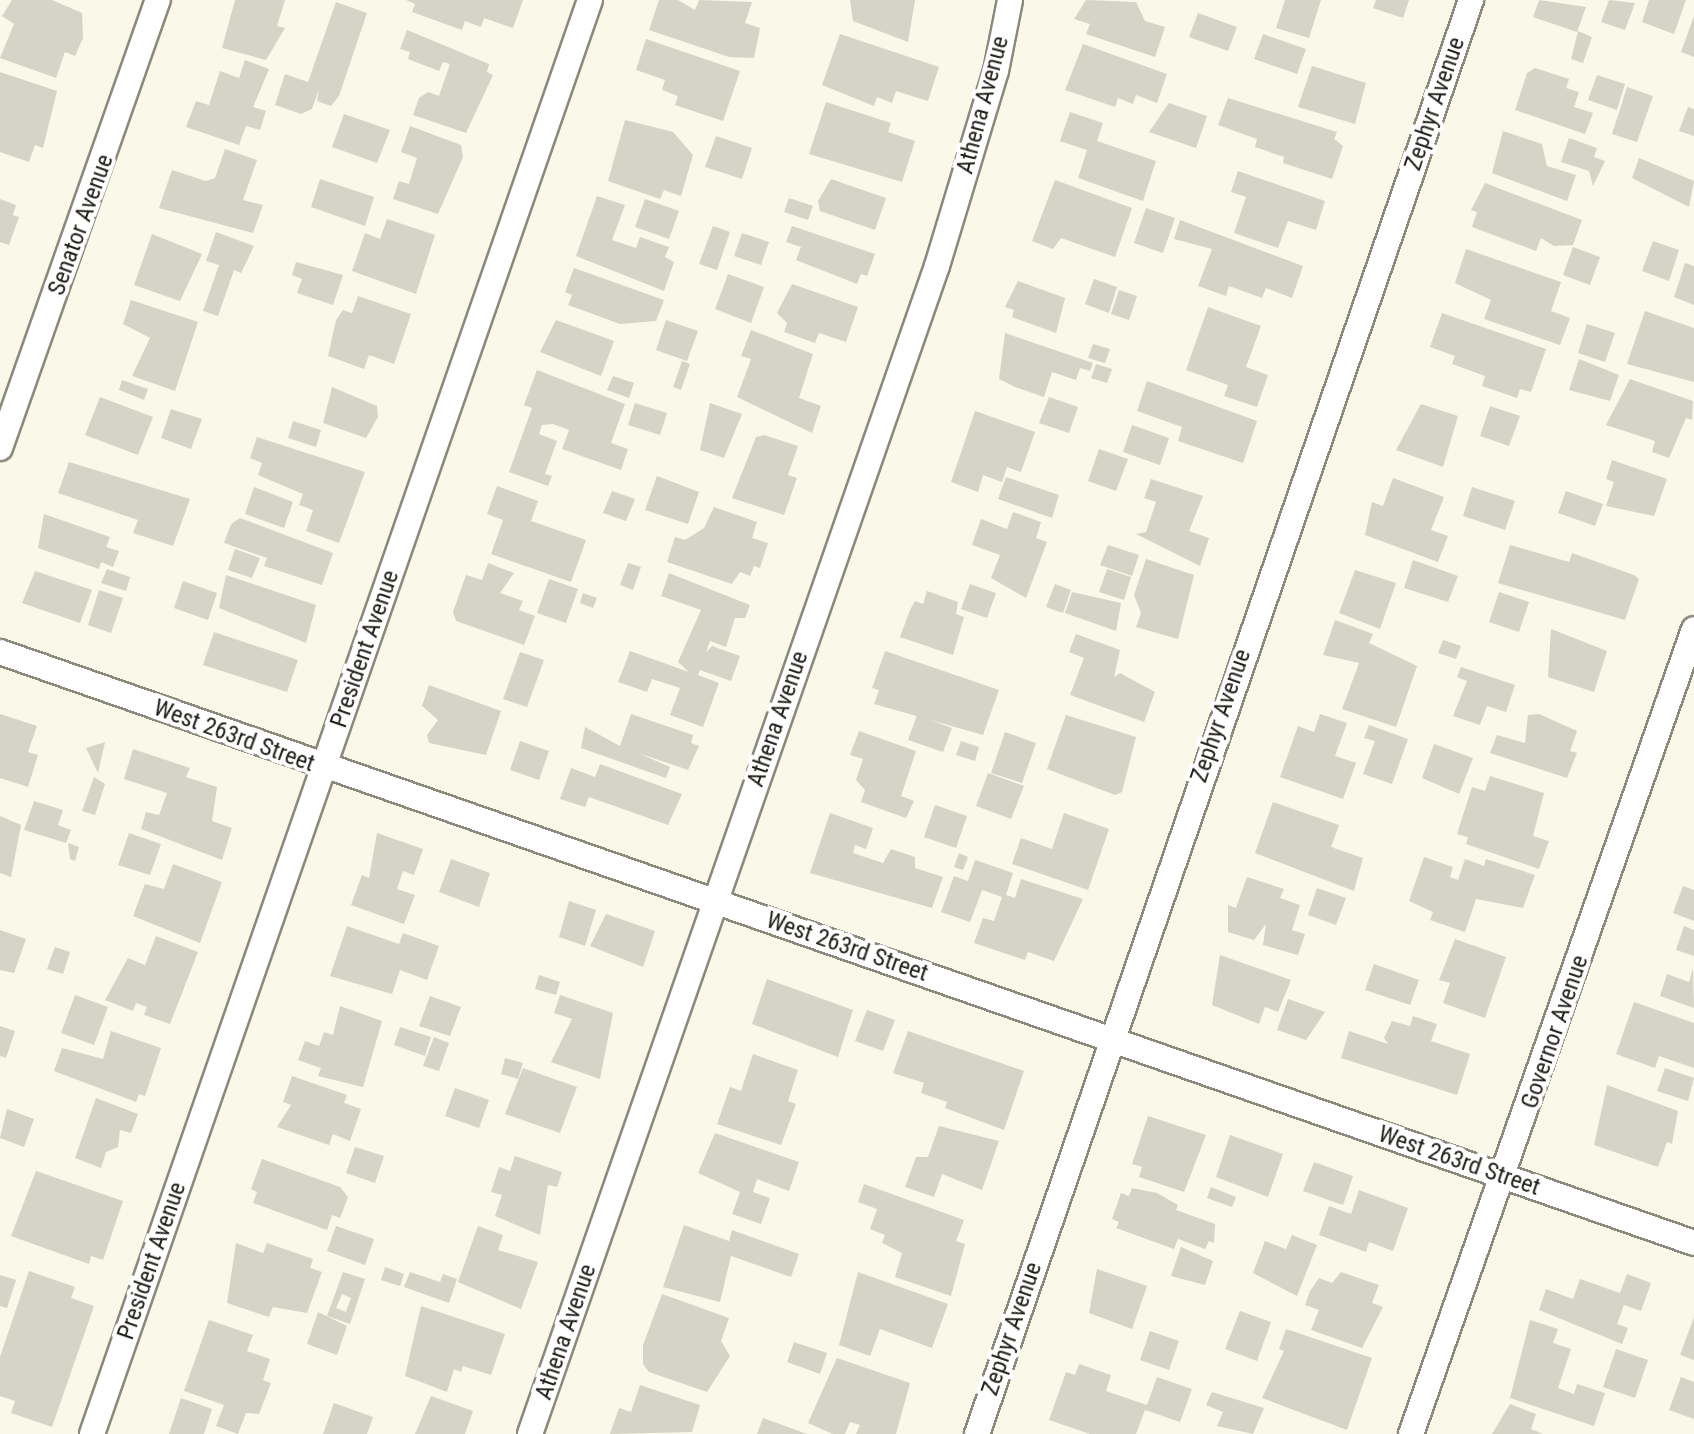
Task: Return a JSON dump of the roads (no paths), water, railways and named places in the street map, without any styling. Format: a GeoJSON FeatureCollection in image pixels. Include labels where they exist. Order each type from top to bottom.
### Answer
{"type":"FeatureCollection","features":[{"type":"Feature","properties":{"kind":"street","name":"Senator Avenue"},"geometry":{"type":"LineString","coordinates":[[0,448],[158,0]]}},
{"type":"Feature","properties":{"kind":"street","name":"President Avenue"},"geometry":{"type":"LineString","coordinates":[[92,1434],[590,0]]}},
{"type":"Feature","properties":{"kind":"street","name":"Athena Avenue"},"geometry":{"type":"LineString","coordinates":[[530,1434],[937,266],[996,71],[1010,0]]}},
{"type":"Feature","properties":{"kind":"street","name":"Zephyr Avenue"},"geometry":{"type":"LineString","coordinates":[[977,1434],[1109,1040],[1471,0]]}},
{"type":"Feature","properties":{"kind":"street","name":"Governor Avenue"},"geometry":{"type":"LineString","coordinates":[[1411,1434],[1505,1178],[1694,629]]}},
{"type":"Feature","properties":{"kind":"street","name":"West 263rd Street"},"geometry":{"type":"LineString","coordinates":[[0,652],[323,768],[715,900],[1694,1243]]}}]}
